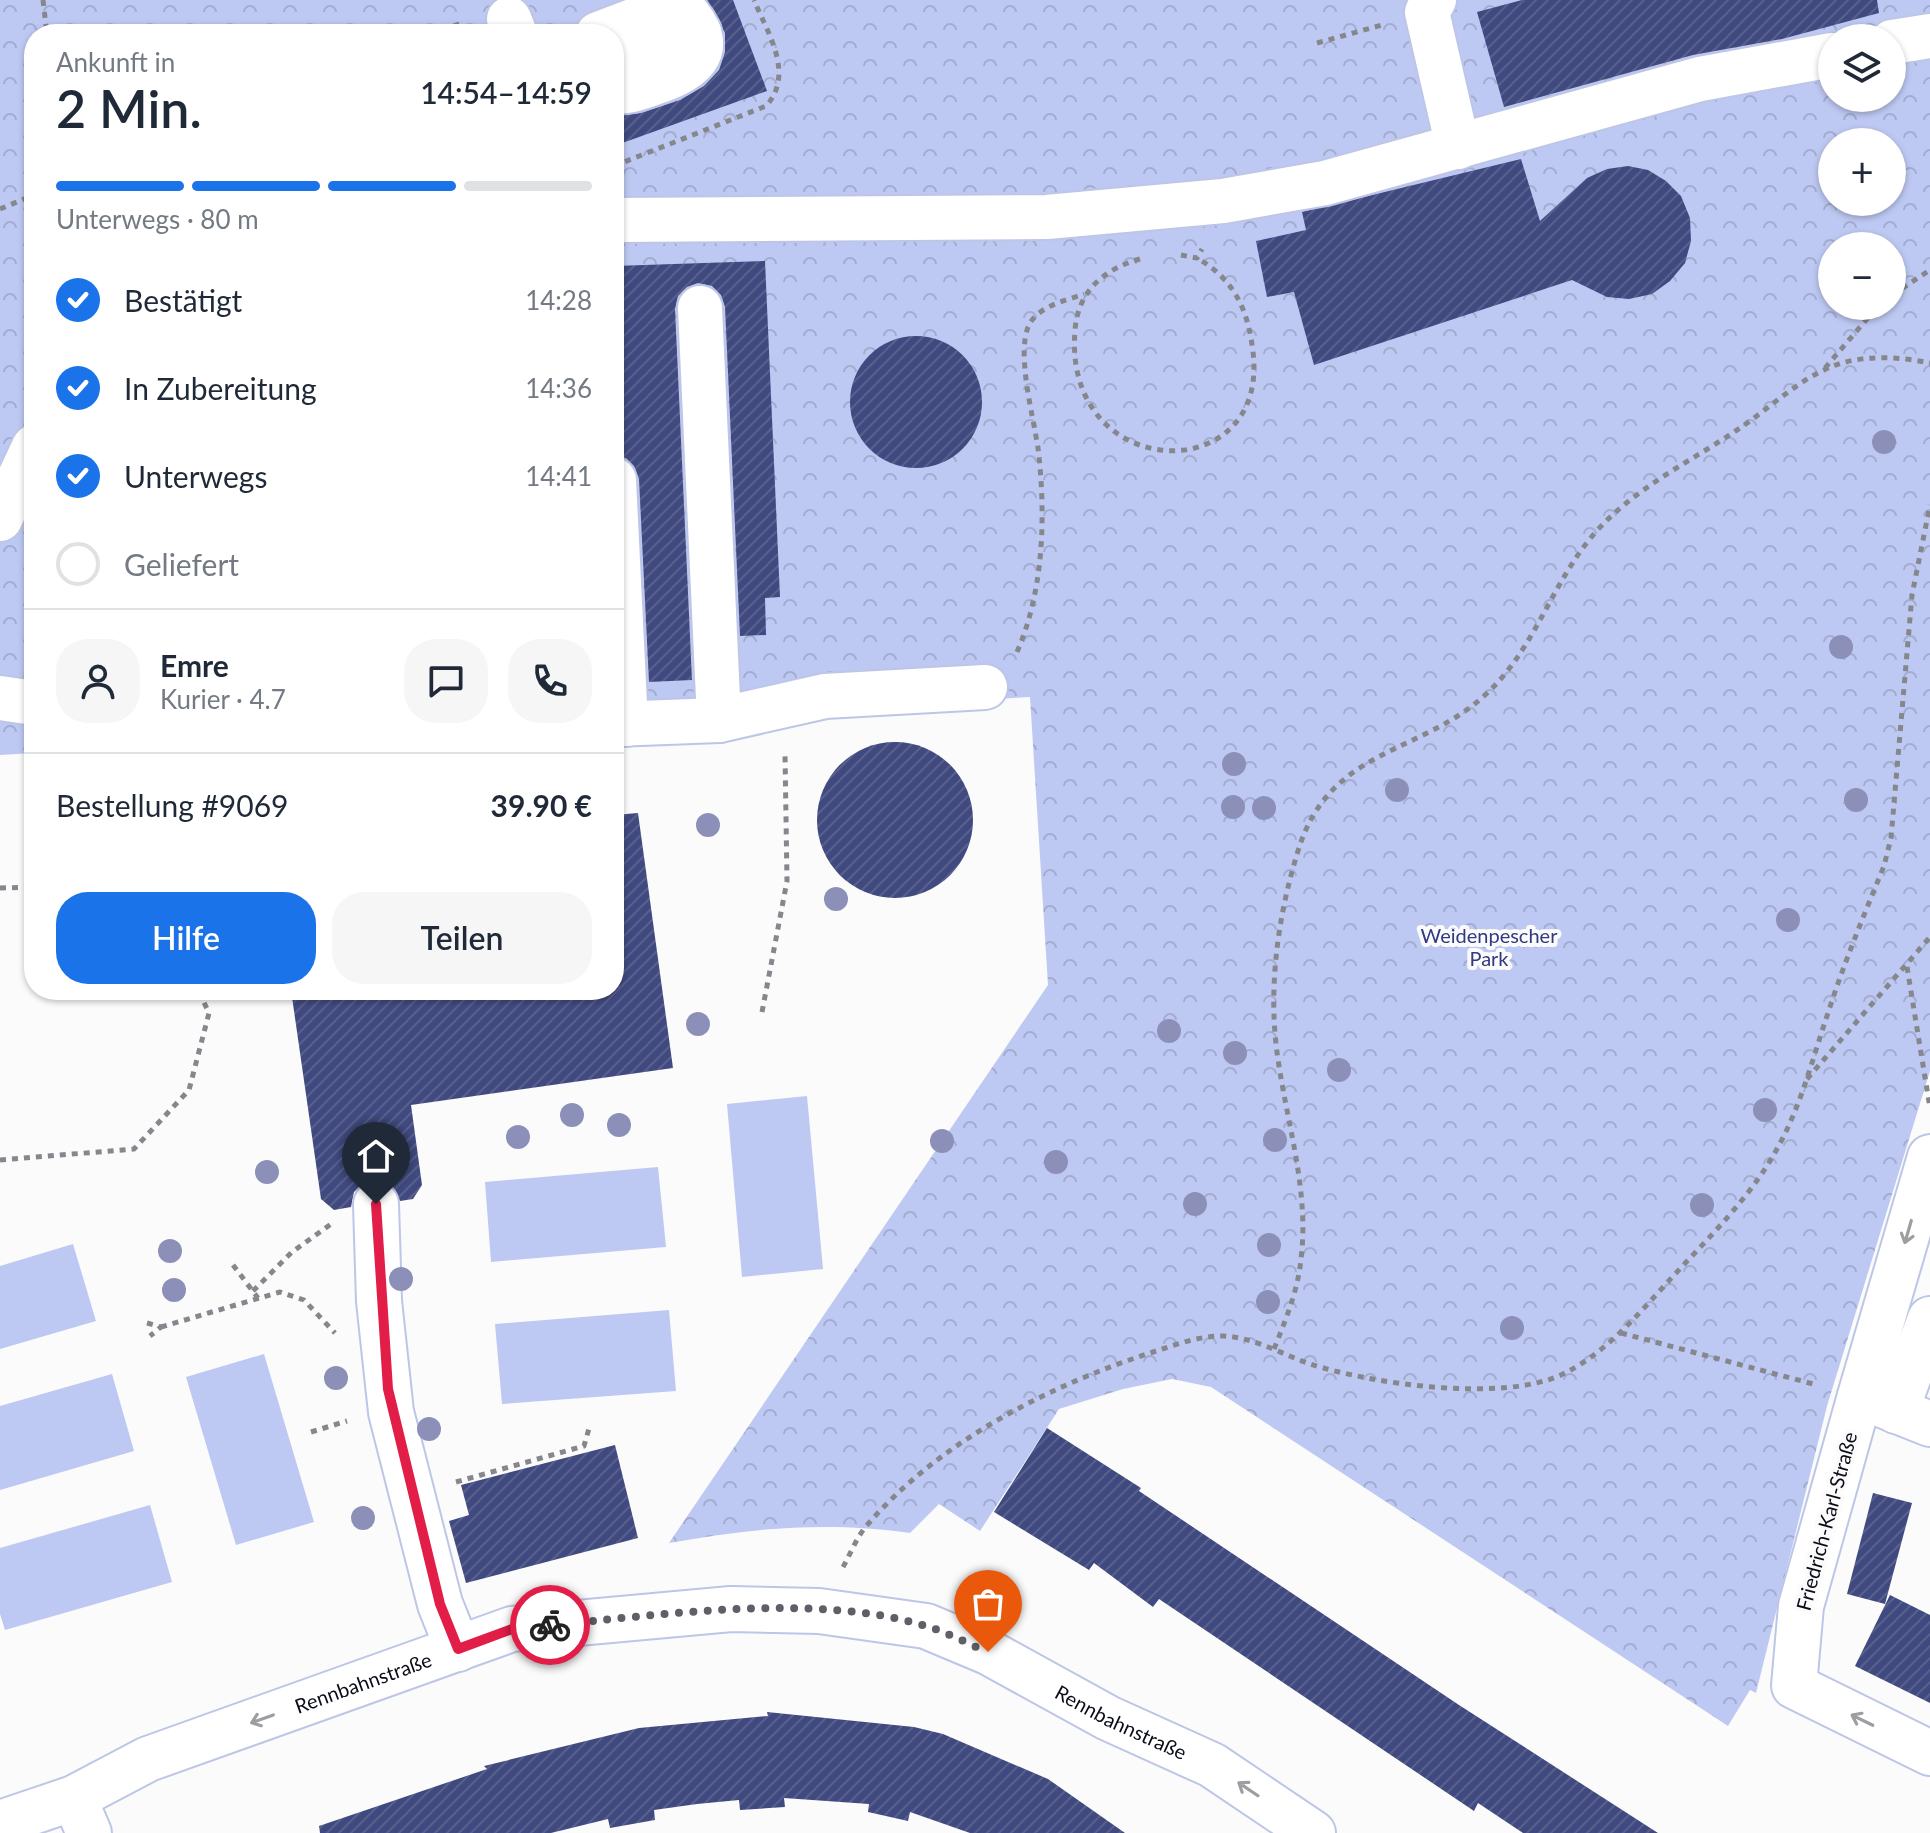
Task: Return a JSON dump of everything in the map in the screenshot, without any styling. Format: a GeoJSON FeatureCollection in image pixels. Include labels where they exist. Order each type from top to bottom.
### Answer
{"type":"FeatureCollection","features":[{"type":"Feature","properties":{"kind":"street"},"geometry":{"type":"LineString","coordinates":[[1431,6],[1458,147]]}},
{"type":"Feature","properties":{"kind":"street"},"geometry":{"type":"LineString","coordinates":[[624,24],[667,8],[689,16],[699,32],[700,51],[690,68],[624,91]]}},
{"type":"Feature","properties":{"kind":"street"},"geometry":{"type":"LineString","coordinates":[[624,58],[699,32]]}},
{"type":"Feature","properties":{"kind":"street"},"geometry":{"type":"LineString","coordinates":[[624,220],[1047,217],[1223,201],[1325,183],[1700,79],[1818,58]]}},
{"type":"Feature","properties":{"kind":"street"},"geometry":{"type":"LineString","coordinates":[[700,308],[719,720]]}},
{"type":"Feature","properties":{"kind":"street"},"geometry":{"type":"LineString","coordinates":[[0,519],[24,468]]}},
{"type":"Feature","properties":{"kind":"street"},"geometry":{"type":"LineString","coordinates":[[624,724],[719,720],[825,696],[985,687]]}},
{"type":"Feature","properties":{"kind":"street"},"geometry":{"type":"LineString","coordinates":[[0,698],[24,702]]}},
{"type":"Feature","properties":{"kind":"street","name":"Friedrich-Karl-Straße"},"geometry":{"type":"LineString","coordinates":[[1930,1157],[1895,1410],[1801,1606],[1794,1686],[1930,1753]]}},
{"type":"Feature","properties":{"kind":"street"},"geometry":{"type":"LineString","coordinates":[[376,1209],[388,1389],[440,1604],[458,1649]]}},
{"type":"Feature","properties":{"kind":"street"},"geometry":{"type":"LineString","coordinates":[[1895,1410],[1930,1319]]}},
{"type":"Feature","properties":{"kind":"street","name":"Rennbahnstraße"},"geometry":{"type":"LineString","coordinates":[[0,1823],[81,1815],[148,1759],[517,1628],[731,1609],[819,1611],[926,1626],[988,1652],[1108,1718],[1212,1765],[1313,1833]]}},
{"type":"Feature","properties":{"kind":"path"},"geometry":{"type":"LineString","coordinates":[[43,0],[46,24]]}},
{"type":"Feature","properties":{"kind":"path"},"geometry":{"type":"LineString","coordinates":[[1317,43],[1431,6]]}},
{"type":"Feature","properties":{"kind":"path"},"geometry":{"type":"LineString","coordinates":[[0,209],[24,199]]}},
{"type":"Feature","properties":{"kind":"path"},"geometry":{"type":"LineString","coordinates":[[1197,258],[1223,201]]}},
{"type":"Feature","properties":{"kind":"path"},"geometry":{"type":"LineString","coordinates":[[1151,256],[1126,263],[1101,276],[1085,293],[1076,317],[1074,341],[1084,395],[1110,430],[1148,449],[1200,446],[1223,436],[1240,419],[1251,396],[1254,361],[1250,324],[1237,291],[1220,271],[1197,258],[1177,254]]}},
{"type":"Feature","properties":{"kind":"path"},"geometry":{"type":"LineString","coordinates":[[1906,286],[1930,270]]}},
{"type":"Feature","properties":{"kind":"path"},"geometry":{"type":"LineString","coordinates":[[985,687],[1014,657],[1030,622],[1038,579],[1038,453],[1024,348],[1029,326],[1037,313],[1085,293]]}},
{"type":"Feature","properties":{"kind":"path"},"geometry":{"type":"LineString","coordinates":[[1274,1349],[1291,1308],[1301,1258],[1303,1215],[1276,1043],[1275,974],[1284,906],[1298,847],[1314,817],[1334,788],[1357,767],[1480,700],[1511,671],[1575,562],[1615,512],[1825,369],[1866,320]]}},
{"type":"Feature","properties":{"kind":"path"},"geometry":{"type":"LineString","coordinates":[[1825,369],[1871,358],[1930,363]]}},
{"type":"Feature","properties":{"kind":"path"},"geometry":{"type":"LineString","coordinates":[[819,1611],[865,1527],[896,1495],[949,1453],[1004,1418],[1108,1367],[1196,1339],[1223,1336],[1358,1376],[1411,1385],[1510,1387],[1562,1375],[1621,1333],[1759,1176],[1779,1146],[1804,1083],[1884,866],[1891,838],[1910,609],[1930,505]]}},
{"type":"Feature","properties":{"kind":"path"},"geometry":{"type":"LineString","coordinates":[[762,1012],[787,881],[784,705]]}},
{"type":"Feature","properties":{"kind":"path"},"geometry":{"type":"LineString","coordinates":[[0,888],[24,887]]}},
{"type":"Feature","properties":{"kind":"path"},"geometry":{"type":"LineString","coordinates":[[1804,1083],[1930,937]]}},
{"type":"Feature","properties":{"kind":"path"},"geometry":{"type":"LineString","coordinates":[[1906,966],[1930,1108]]}},
{"type":"Feature","properties":{"kind":"path"},"geometry":{"type":"LineString","coordinates":[[0,1160],[134,1149],[189,1090],[209,1013],[203,1000]]}},
{"type":"Feature","properties":{"kind":"path"},"geometry":{"type":"LineString","coordinates":[[253,1291],[292,1252],[337,1220],[376,1209]]}},
{"type":"Feature","properties":{"kind":"path"},"geometry":{"type":"LineString","coordinates":[[233,1265],[258,1298]]}},
{"type":"Feature","properties":{"kind":"path"},"geometry":{"type":"LineString","coordinates":[[150,1336],[161,1327],[280,1292],[304,1300],[388,1389]]}},
{"type":"Feature","properties":{"kind":"path"},"geometry":{"type":"LineString","coordinates":[[147,1323],[161,1327]]}},
{"type":"Feature","properties":{"kind":"path"},"geometry":{"type":"LineString","coordinates":[[1621,1333],[1895,1410]]}},
{"type":"Feature","properties":{"kind":"path"},"geometry":{"type":"LineString","coordinates":[[311,1432],[331,1425]]}},
{"type":"Feature","properties":{"kind":"path"},"geometry":{"type":"LineString","coordinates":[[413,1494],[584,1446],[590,1425]]}},
{"type":"Feature","properties":{"kind":"green space","name":"Weidenpescher Park"},"geometry":{"type":"Polygon","coordinates":[[[0,0],[1930,0],[1930,1071],[1827,1406],[1756,1693],[1750,1690],[1728,1726],[1211,1387],[1172,1379],[1123,1389],[1059,1409],[980,1531],[939,1504],[910,1533],[849,1527],[789,1528],[669,1543],[1048,985],[1030,697],[624,719],[624,24],[24,24],[24,754],[0,755],[0,0]]]}},
{"type":"Feature","properties":{"kind":"green space"},"geometry":{"type":"Polygon","coordinates":[[[807,1096],[823,1269],[742,1277],[727,1104],[807,1096]]]}},
{"type":"Feature","properties":{"kind":"green space"},"geometry":{"type":"Polygon","coordinates":[[[658,1167],[666,1247],[491,1262],[485,1182],[658,1167]]]}},
{"type":"Feature","properties":{"kind":"green space"},"geometry":{"type":"Polygon","coordinates":[[[73,1244],[96,1321],[0,1349],[0,1266],[73,1244]]]}},
{"type":"Feature","properties":{"kind":"green space"},"geometry":{"type":"Polygon","coordinates":[[[669,1310],[676,1391],[502,1404],[495,1324],[669,1310]]]}},
{"type":"Feature","properties":{"kind":"green space"},"geometry":{"type":"Polygon","coordinates":[[[264,1354],[314,1522],[236,1545],[186,1377],[264,1354]]]}},
{"type":"Feature","properties":{"kind":"green space"},"geometry":{"type":"Polygon","coordinates":[[[112,1374],[134,1451],[0,1490],[0,1406],[112,1374]]]}},
{"type":"Feature","properties":{"kind":"green space"},"geometry":{"type":"Polygon","coordinates":[[[150,1505],[172,1582],[5,1630],[0,1614],[0,1548],[150,1505]]]}},
{"type":"Feature","properties":{"kind":"building"},"geometry":{"type":"Polygon","coordinates":[[[707,0],[733,0],[767,91],[624,142],[624,115],[641,113],[680,100],[704,86],[719,70],[725,52],[725,33],[707,0]]]}},
{"type":"Feature","properties":{"kind":"building"},"geometry":{"type":"Polygon","coordinates":[[[1522,0],[1877,0],[1879,13],[1838,24],[1818,24],[1818,29],[1782,39],[1693,55],[1504,107],[1477,12],[1522,0]]]}},
{"type":"Feature","properties":{"kind":"building"},"geometry":{"type":"Polygon","coordinates":[[[1521,159],[1540,221],[1587,178],[1607,169],[1628,166],[1648,170],[1666,181],[1681,196],[1690,218],[1691,241],[1685,263],[1670,281],[1652,294],[1629,299],[1607,297],[1572,280],[1314,365],[1294,292],[1267,297],[1256,241],[1306,230],[1302,212],[1521,159]]]}},
{"type":"Feature","properties":{"kind":"building"},"geometry":{"type":"Polygon","coordinates":[[[765,261],[780,597],[765,598],[766,635],[740,636],[725,307],[721,295],[712,286],[698,283],[687,287],[678,296],[675,309],[692,680],[649,682],[639,479],[634,466],[624,458],[624,266],[765,261]]]}},
{"type":"Feature","properties":{"kind":"building"},"geometry":{"type":"Polygon","coordinates":[[[916,336],[941,341],[963,355],[977,377],[982,402],[977,427],[963,449],[941,463],[916,468],[891,463],[869,449],[855,427],[850,402],[855,377],[869,355],[891,341],[916,336]]]}},
{"type":"Feature","properties":{"kind":"building"},"geometry":{"type":"Polygon","coordinates":[[[895,742],[925,748],[950,765],[967,790],[973,820],[967,850],[950,875],[925,892],[895,898],[865,892],[840,875],[823,850],[817,820],[823,790],[840,765],[865,748],[895,742]]]}},
{"type":"Feature","properties":{"kind":"building"},"geometry":{"type":"Polygon","coordinates":[[[638,813],[673,1068],[411,1105],[422,1185],[413,1199],[400,1201],[388,1182],[374,1179],[364,1182],[354,1192],[351,1207],[334,1210],[321,1199],[292,1000],[624,1000],[624,814],[638,813]]]}},
{"type":"Feature","properties":{"kind":"building"},"geometry":{"type":"Polygon","coordinates":[[[1047,1428],[1141,1488],[1139,1491],[1459,1705],[1658,1833],[1523,1833],[1478,1803],[1474,1811],[1159,1599],[1153,1607],[1094,1563],[1089,1570],[994,1512],[1047,1428]]]}},
{"type":"Feature","properties":{"kind":"building"},"geometry":{"type":"Polygon","coordinates":[[[615,1445],[638,1538],[466,1583],[449,1521],[469,1515],[461,1485],[615,1445]]]}},
{"type":"Feature","properties":{"kind":"building"},"geometry":{"type":"Polygon","coordinates":[[[1873,1493],[1912,1503],[1885,1604],[1847,1594],[1873,1493]]]}},
{"type":"Feature","properties":{"kind":"building"},"geometry":{"type":"Polygon","coordinates":[[[1890,1595],[1930,1615],[1930,1703],[1855,1666],[1890,1595]]]}},
{"type":"Feature","properties":{"kind":"building"},"geometry":{"type":"Polygon","coordinates":[[[767,1712],[914,1727],[943,1734],[1048,1779],[1125,1833],[970,1833],[910,1812],[908,1821],[868,1812],[869,1804],[784,1798],[785,1807],[740,1810],[739,1800],[697,1804],[654,1810],[655,1820],[610,1828],[608,1819],[551,1833],[320,1833],[319,1826],[487,1769],[484,1766],[639,1728],[768,1716],[767,1712]]]}},
{"type":"Feature","properties":{"kind":"way so far"},"geometry":{"type":"LineString","coordinates":[[550,1625],[731,1609],[819,1611],[873,1616],[926,1626],[988,1652]]}},
{"type":"Feature","properties":{"kind":"route"},"geometry":{"type":"LineString","coordinates":[[376,1204],[379,1301],[391,1412],[440,1604],[458,1649],[512,1629],[550,1625]]}}]}
